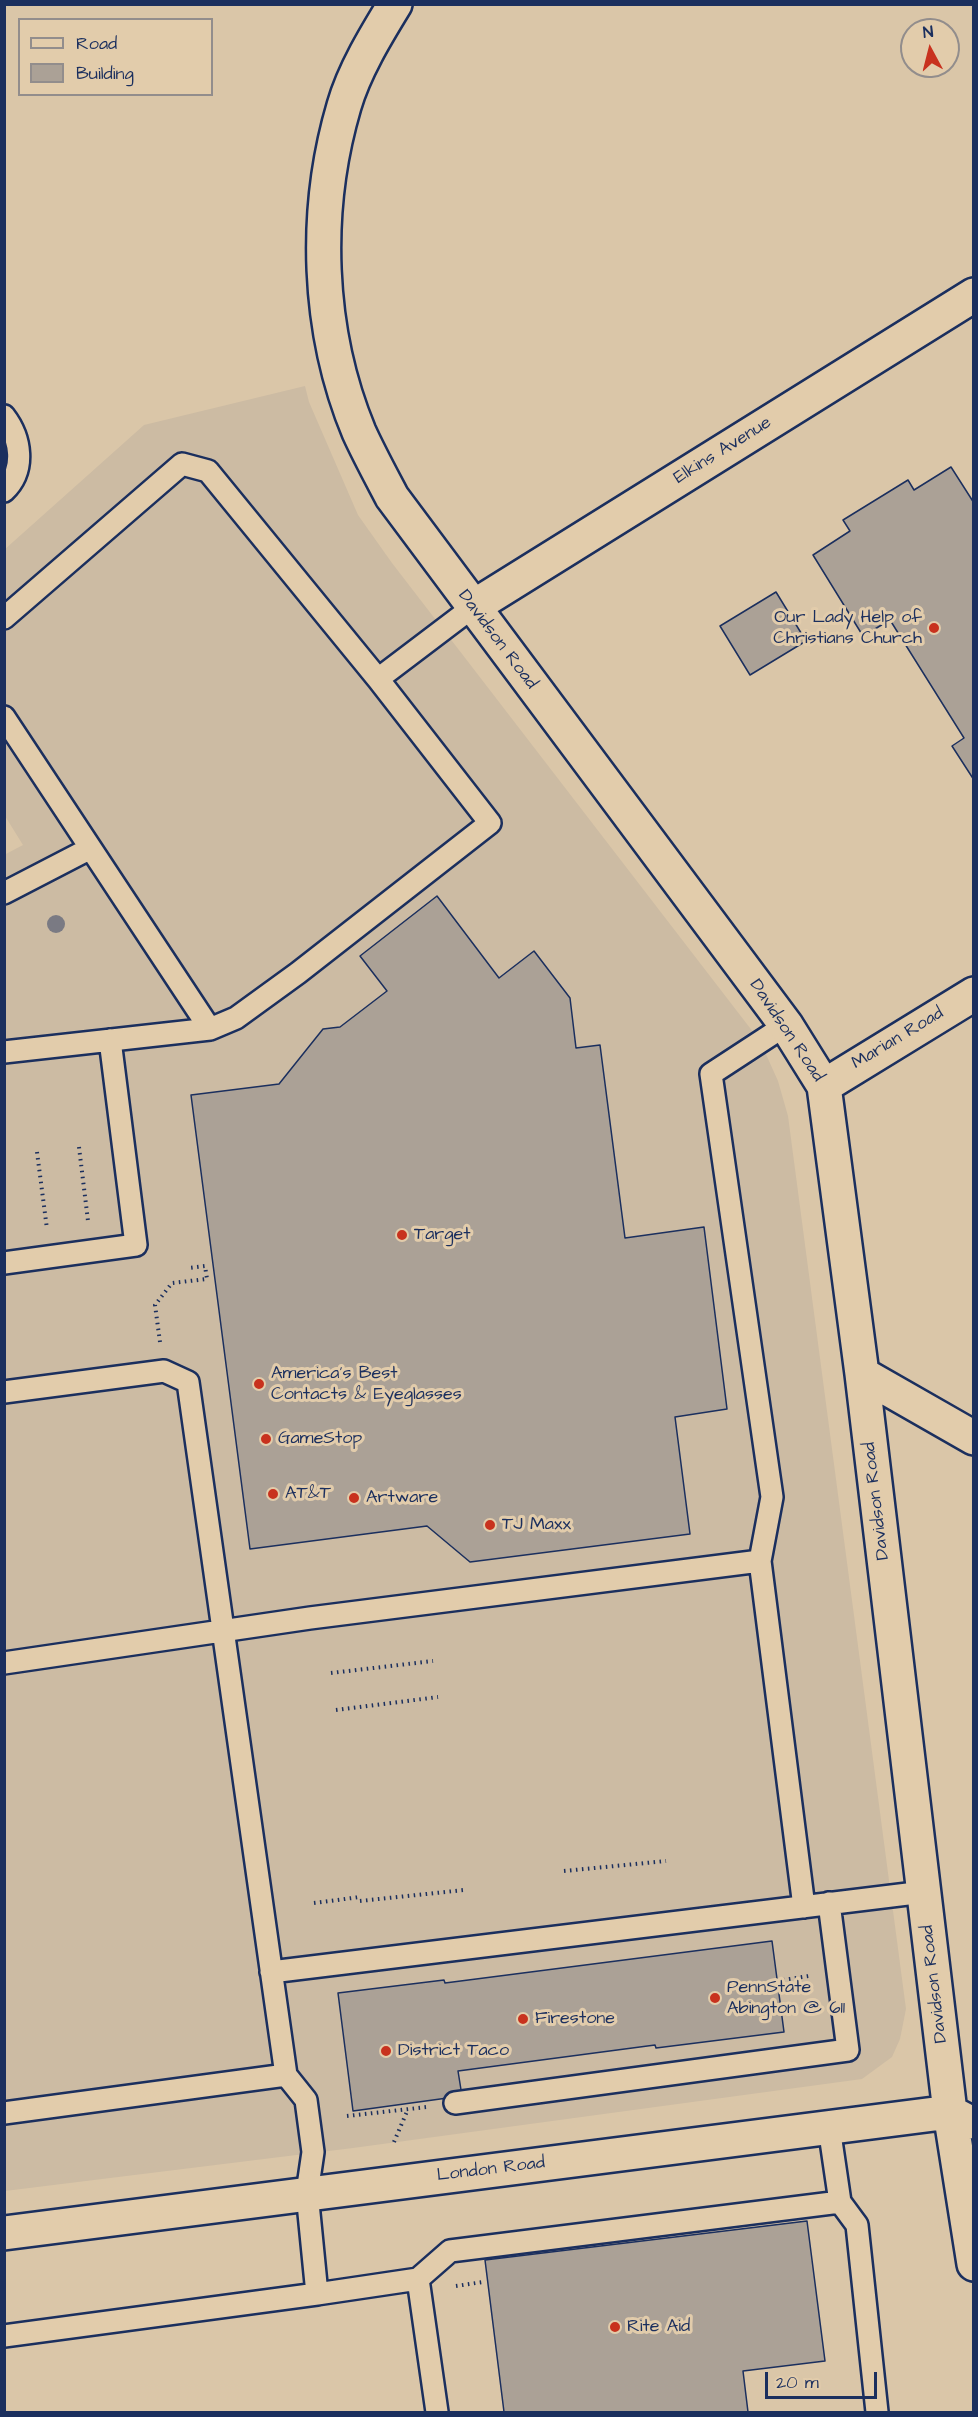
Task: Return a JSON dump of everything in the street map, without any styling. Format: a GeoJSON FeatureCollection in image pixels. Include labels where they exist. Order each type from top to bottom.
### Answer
{"type":"FeatureCollection","features":[{"type":"Feature","properties":{"kind":"street","name":"Davidson Road"},"geometry":{"type":"LineString","coordinates":[[395,4],[376,35],[344,105],[327,187],[323,274],[338,364],[359,431],[392,497],[786,1024],[824,1086],[862,1374],[924,1892],[962,2118],[974,2264]]}},
{"type":"Feature","properties":{"kind":"street","name":"Elkins Avenue"},"geometry":{"type":"LineString","coordinates":[[473,607],[974,295]]}},
{"type":"Feature","properties":{"kind":"street","name":"Marian Road"},"geometry":{"type":"LineString","coordinates":[[824,1086],[974,993]]}},
{"type":"Feature","properties":{"kind":"street"},"geometry":{"type":"LineString","coordinates":[[862,1374],[974,1438]]}},
{"type":"Feature","properties":{"kind":"street","name":"London Road"},"geometry":{"type":"LineString","coordinates":[[4,2233],[829,2127],[962,2118]]}},
{"type":"Feature","properties":{"kind":"lane"},"geometry":{"type":"LineString","coordinates":[[4,416],[19,448],[18,469],[4,491]]}},
{"type":"Feature","properties":{"kind":"lane"},"geometry":{"type":"LineString","coordinates":[[4,618],[182,464],[208,471],[378,679],[490,823],[298,974],[236,1018],[210,1029],[4,1052]]}},
{"type":"Feature","properties":{"kind":"lane"},"geometry":{"type":"LineString","coordinates":[[378,679],[473,607]]}},
{"type":"Feature","properties":{"kind":"lane"},"geometry":{"type":"LineString","coordinates":[[4,717],[210,1029]]}},
{"type":"Feature","properties":{"kind":"lane"},"geometry":{"type":"LineString","coordinates":[[4,893],[89,849]]}},
{"type":"Feature","properties":{"kind":"lane"},"geometry":{"type":"LineString","coordinates":[[786,1024],[711,1074],[772,1497],[760,1561],[804,1907]]}},
{"type":"Feature","properties":{"kind":"lane"},"geometry":{"type":"LineString","coordinates":[[4,1263],[136,1245],[110,1040]]}},
{"type":"Feature","properties":{"kind":"lane"},"geometry":{"type":"LineString","coordinates":[[4,1392],[164,1371],[188,1382],[286,2074],[306,2100],[313,2152],[307,2193],[317,2294]]}},
{"type":"Feature","properties":{"kind":"lane"},"geometry":{"type":"LineString","coordinates":[[4,1663],[310,1618],[760,1561]]}},
{"type":"Feature","properties":{"kind":"lane"},"geometry":{"type":"LineString","coordinates":[[272,1972],[924,1892]]}},
{"type":"Feature","properties":{"kind":"lane"},"geometry":{"type":"LineString","coordinates":[[455,2103],[848,2050],[829,1903]]}},
{"type":"Feature","properties":{"kind":"lane"},"geometry":{"type":"LineString","coordinates":[[4,2113],[286,2074]]}},
{"type":"Feature","properties":{"kind":"lane"},"geometry":{"type":"LineString","coordinates":[[829,2127],[840,2202],[857,2225],[878,2412]]}},
{"type":"Feature","properties":{"kind":"lane"},"geometry":{"type":"LineString","coordinates":[[4,2336],[317,2294],[418,2278],[450,2251],[840,2202]]}},
{"type":"Feature","properties":{"kind":"lane"},"geometry":{"type":"LineString","coordinates":[[418,2278],[437,2412]]}},
{"type":"Feature","properties":{"kind":"path"},"geometry":{"type":"LineString","coordinates":[[79,1147],[92,1251]]}},
{"type":"Feature","properties":{"kind":"path"},"geometry":{"type":"LineString","coordinates":[[37,1152],[50,1257]]}},
{"type":"Feature","properties":{"kind":"path"},"geometry":{"type":"LineString","coordinates":[[156,1315],[155,1305],[172,1283],[207,1279],[205,1266],[189,1268]]}},
{"type":"Feature","properties":{"kind":"path"},"geometry":{"type":"LineString","coordinates":[[332,1673],[434,1661]]}},
{"type":"Feature","properties":{"kind":"path"},"geometry":{"type":"LineString","coordinates":[[336,1710],[438,1697]]}},
{"type":"Feature","properties":{"kind":"path"},"geometry":{"type":"LineString","coordinates":[[564,1871],[666,1860]]}},
{"type":"Feature","properties":{"kind":"path"},"geometry":{"type":"LineString","coordinates":[[314,1903],[464,1890]]}},
{"type":"Feature","properties":{"kind":"path"},"geometry":{"type":"LineString","coordinates":[[347,2116],[455,2103]]}},
{"type":"Feature","properties":{"kind":"path"},"geometry":{"type":"LineString","coordinates":[[394,2142],[408,2109]]}},
{"type":"Feature","properties":{"kind":"shaded area"},"geometry":{"type":"Polygon","coordinates":[[[305,386],[309,402],[358,515],[392,563],[760,1041],[778,1081],[788,1116],[906,2009],[900,2039],[892,2057],[862,2079],[353,2148],[5,2191],[4,855],[23,845],[5,816],[4,550],[144,425],[305,386]]]}},
{"type":"Feature","properties":{"kind":"building","name":"Our Lady Help of Christians Church"},"geometry":{"type":"Polygon","coordinates":[[[951,467],[974,503],[974,780],[952,746],[964,738],[890,620],[863,636],[813,555],[850,531],[843,520],[908,480],[914,490],[951,467]]]}},
{"type":"Feature","properties":{"kind":"building"},"geometry":{"type":"Polygon","coordinates":[[[776,592],[806,641],[750,675],[720,626],[776,592]]]}},
{"type":"Feature","properties":{"kind":"building"},"geometry":{"type":"Polygon","coordinates":[[[437,896],[499,978],[534,951],[570,998],[576,1048],[600,1045],[625,1238],[704,1227],[727,1409],[675,1417],[690,1534],[470,1562],[427,1526],[250,1549],[191,1095],[279,1084],[323,1029],[340,1027],[387,991],[360,956],[437,896]]]}},
{"type":"Feature","properties":{"kind":"building"},"geometry":{"type":"Polygon","coordinates":[[[772,1941],[784,2032],[656,2048],[655,2045],[458,2071],[462,2096],[353,2111],[338,1993],[444,1980],[445,1983],[772,1941]]]}},
{"type":"Feature","properties":{"kind":"building"},"geometry":{"type":"Polygon","coordinates":[[[807,2221],[825,2361],[743,2371],[748,2412],[504,2412],[485,2260],[807,2221]]]}},
{"type":"Feature","properties":{"kind":"place","name":"Our Lady Help of Christians Church"},"geometry":{"type":"Point","coordinates":[934,628]}},
{"type":"Feature","properties":{"kind":"place","name":"Target"},"geometry":{"type":"Point","coordinates":[402,1235]}},
{"type":"Feature","properties":{"kind":"place","name":"America's Best Contacts & Eyeglasses"},"geometry":{"type":"Point","coordinates":[259,1384]}},
{"type":"Feature","properties":{"kind":"place","name":"GameStop"},"geometry":{"type":"Point","coordinates":[266,1439]}},
{"type":"Feature","properties":{"kind":"place","name":"AT&T"},"geometry":{"type":"Point","coordinates":[273,1494]}},
{"type":"Feature","properties":{"kind":"place","name":"Artware"},"geometry":{"type":"Point","coordinates":[354,1498]}},
{"type":"Feature","properties":{"kind":"place","name":"TJ Maxx"},"geometry":{"type":"Point","coordinates":[490,1525]}},
{"type":"Feature","properties":{"kind":"place","name":"PennState Abington @ 611"},"geometry":{"type":"Point","coordinates":[715,1998]}},
{"type":"Feature","properties":{"kind":"place","name":"Firestone"},"geometry":{"type":"Point","coordinates":[523,2019]}},
{"type":"Feature","properties":{"kind":"place","name":"District Taco"},"geometry":{"type":"Point","coordinates":[386,2051]}},
{"type":"Feature","properties":{"kind":"place","name":"Rite Aid"},"geometry":{"type":"Point","coordinates":[615,2327]}}]}
